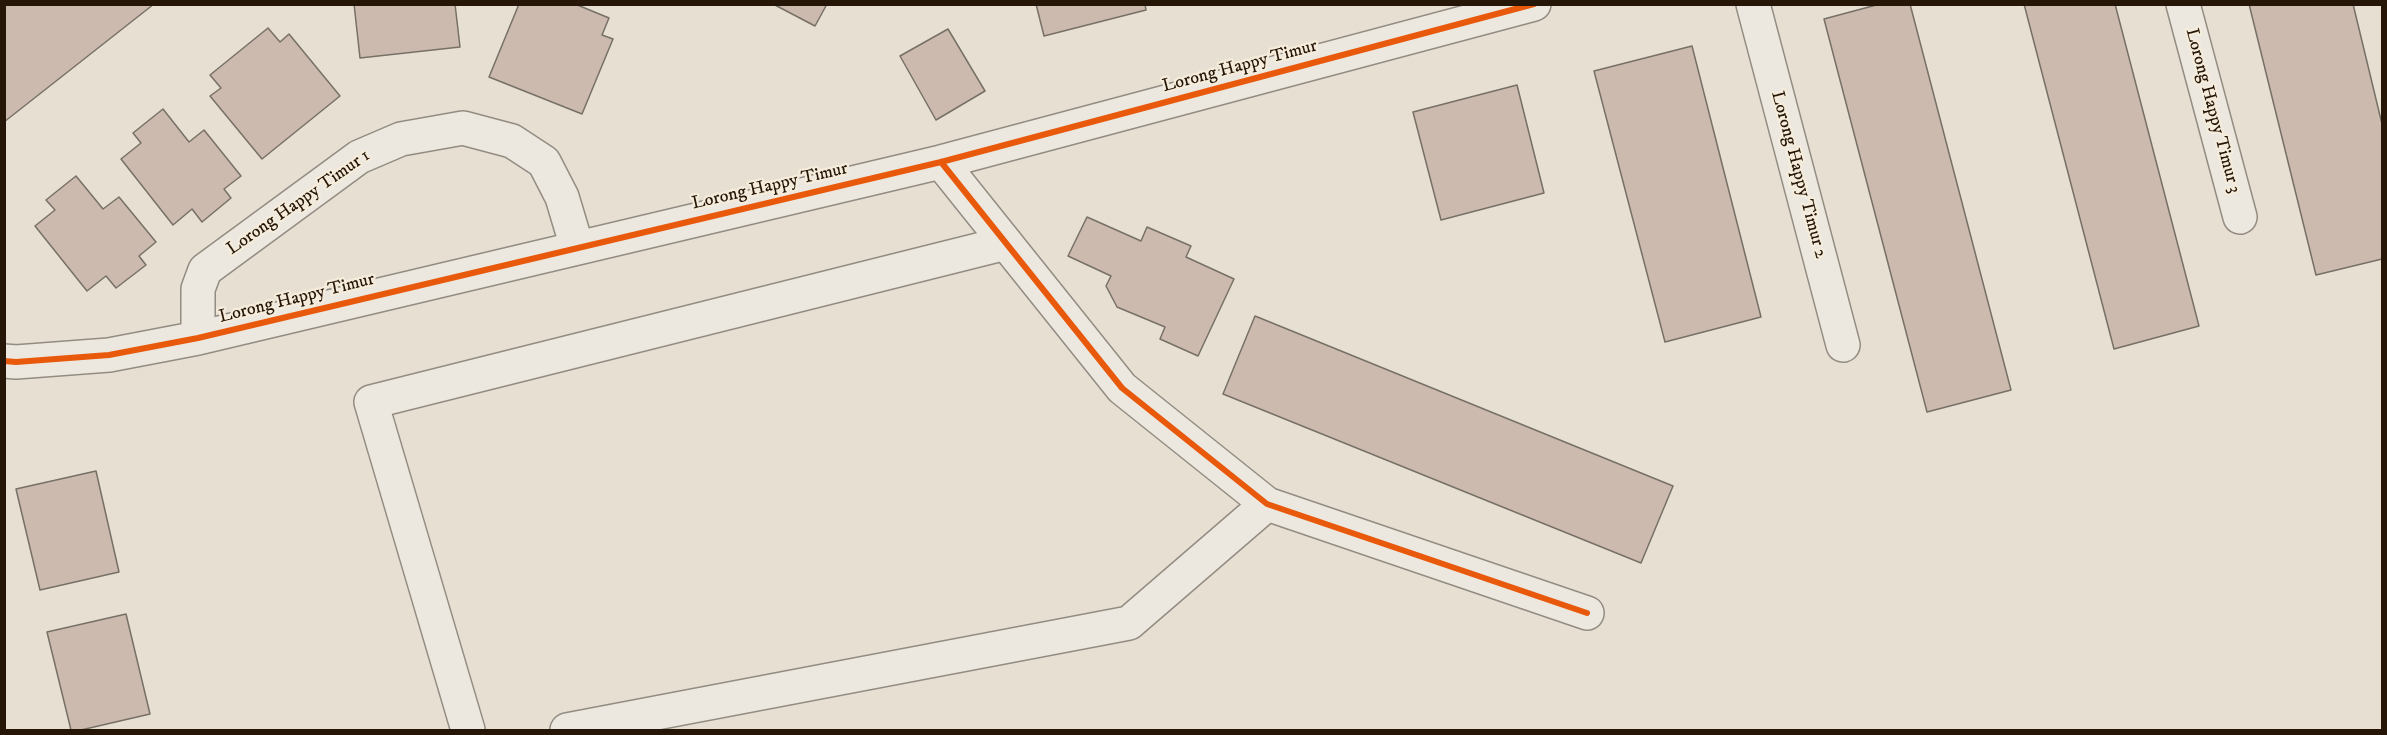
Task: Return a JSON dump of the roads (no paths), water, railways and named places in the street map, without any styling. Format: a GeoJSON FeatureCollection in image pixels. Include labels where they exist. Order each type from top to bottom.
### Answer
{"type":"FeatureCollection","features":[{"type":"Feature","properties":{"kind":"street","name":"Lorong Happy Timur 2"},"geometry":{"type":"LineString","coordinates":[[1752,4],[1843,345]]}},
{"type":"Feature","properties":{"kind":"street","name":"Lorong Happy Timur 3"},"geometry":{"type":"LineString","coordinates":[[2183,4],[2240,217]]}},
{"type":"Feature","properties":{"kind":"street","name":"Lorong Happy Timur"},"geometry":{"type":"LineString","coordinates":[[4,361],[16,363],[109,355],[198,338],[941,162],[1527,5]]}},
{"type":"Feature","properties":{"kind":"street","name":"Lorong Happy Timur 1"},"geometry":{"type":"LineString","coordinates":[[198,338],[198,289],[205,270],[359,157],[401,139],[463,128],[512,141],[544,162],[562,197],[578,247]]}},
{"type":"Feature","properties":{"kind":"street"},"geometry":{"type":"LineString","coordinates":[[941,162],[1122,388],[1267,504],[1587,613]]}},
{"type":"Feature","properties":{"kind":"street"},"geometry":{"type":"LineString","coordinates":[[468,730],[371,402],[1006,243]]}},
{"type":"Feature","properties":{"kind":"street"},"geometry":{"type":"LineString","coordinates":[[567,730],[1129,622],[1267,504]]}}]}
